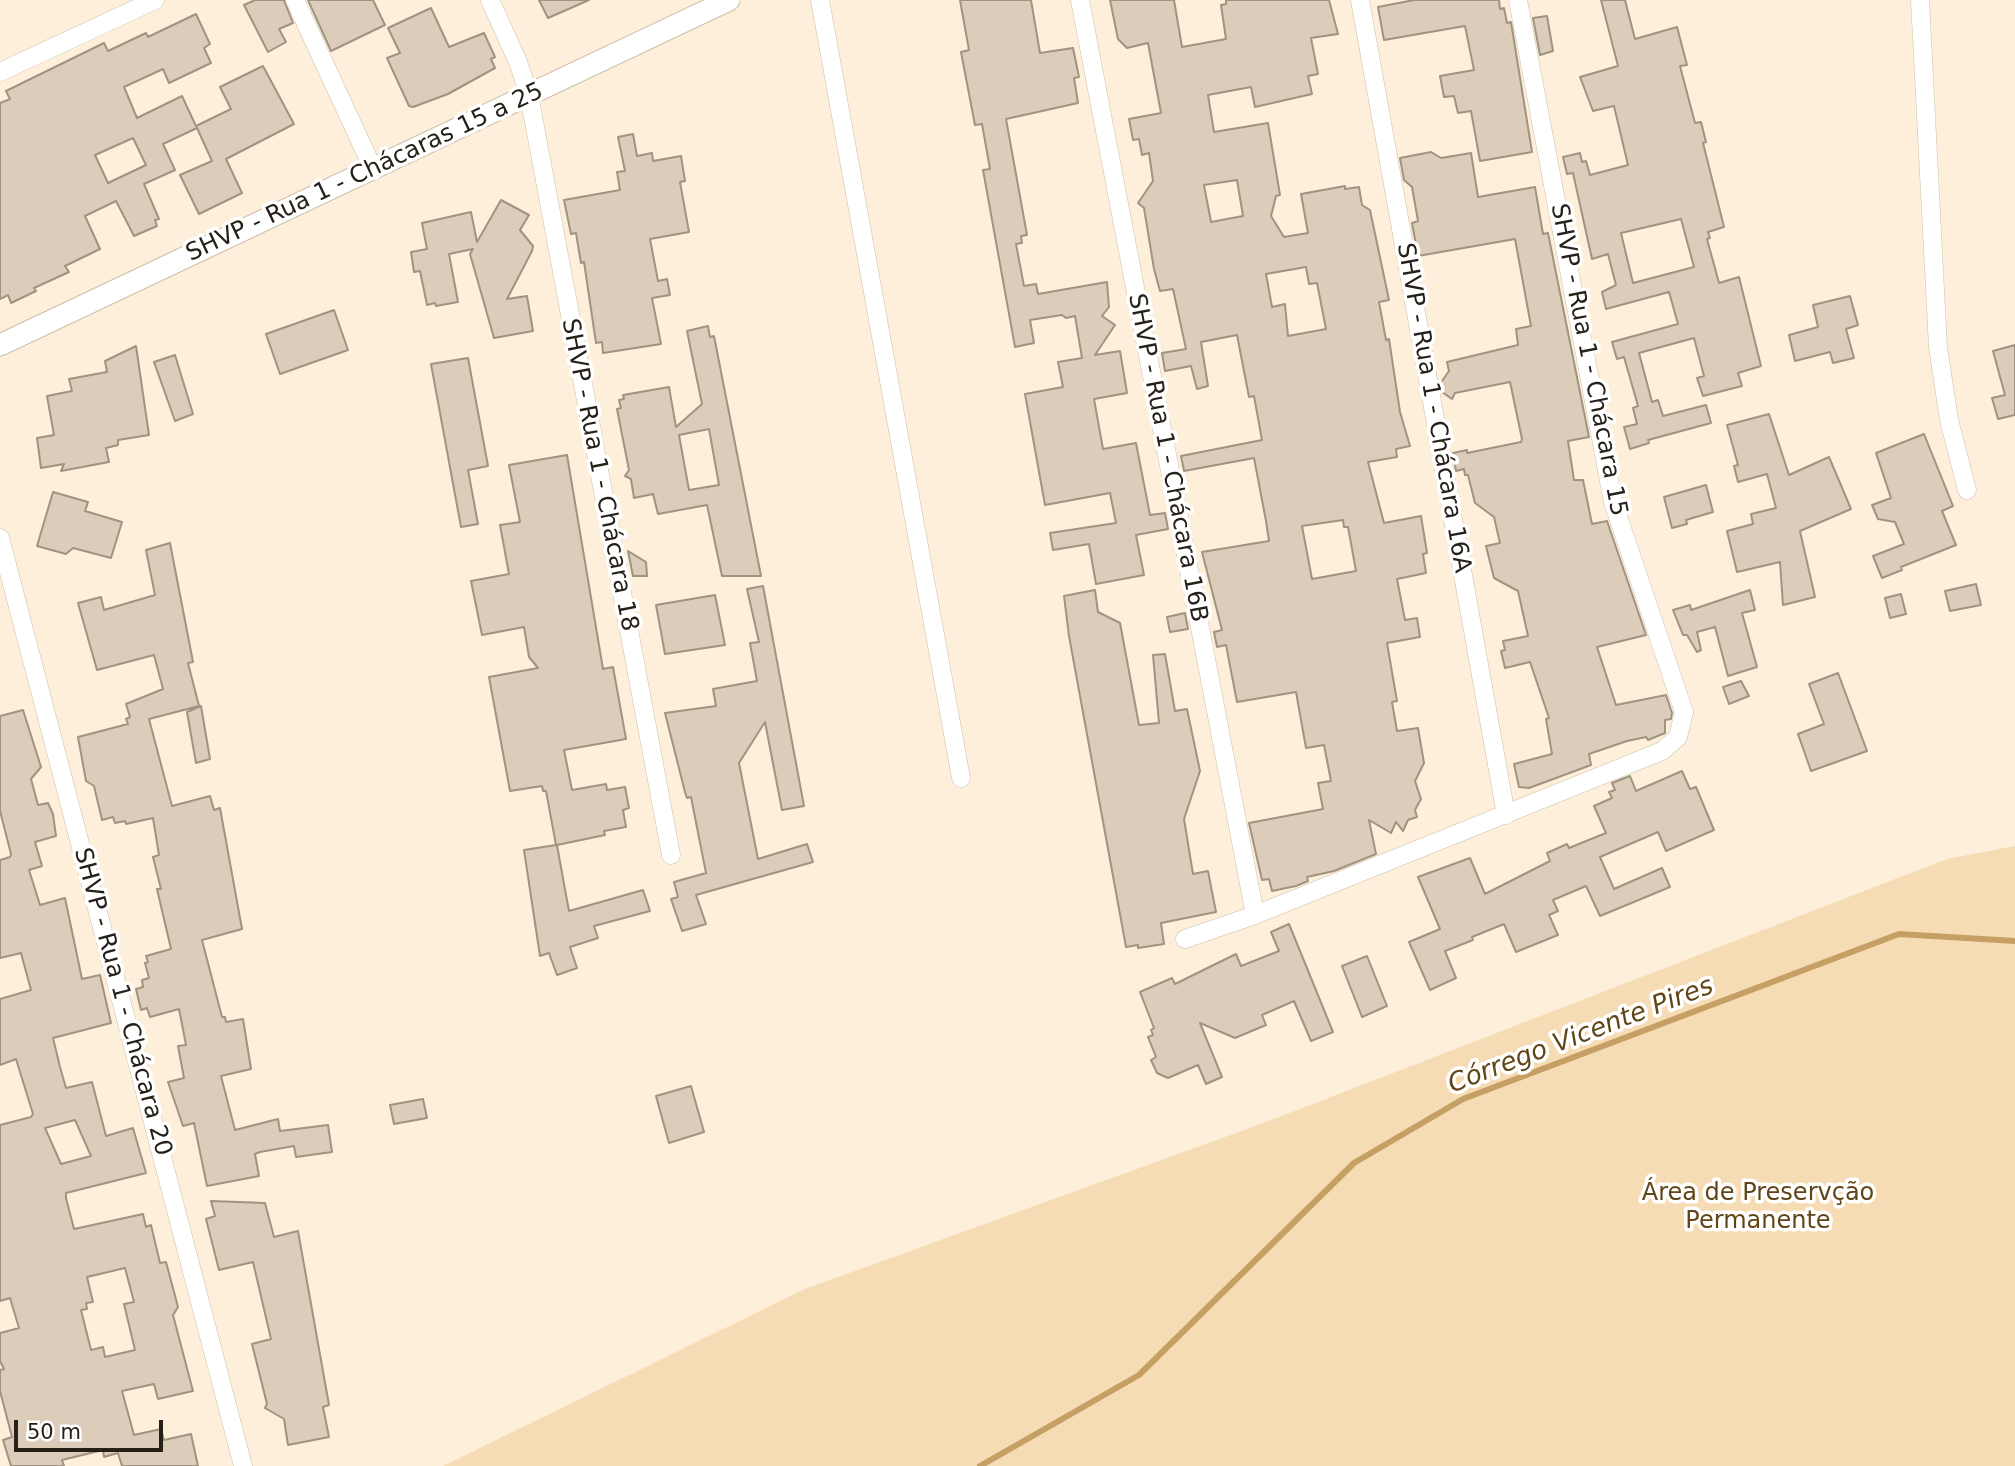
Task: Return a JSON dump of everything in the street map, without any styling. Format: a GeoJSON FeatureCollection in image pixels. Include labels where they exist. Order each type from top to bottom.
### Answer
{"type":"FeatureCollection","features":[{"type":"Feature","properties":{"kind":"street"},"geometry":{"type":"LineString","coordinates":[[0,72],[155,0]]}},
{"type":"Feature","properties":{"kind":"street"},"geometry":{"type":"LineString","coordinates":[[295,0],[374,171]]}},
{"type":"Feature","properties":{"kind":"street","name":"SHVP - Rua 1 - Chácara 18"},"geometry":{"type":"LineString","coordinates":[[490,0],[518,62],[529,95],[671,855]]}},
{"type":"Feature","properties":{"kind":"street","name":"SHVP - Rua 1 - Chácaras 15 a 25"},"geometry":{"type":"LineString","coordinates":[[0,345],[374,171],[729,0]]}},
{"type":"Feature","properties":{"kind":"street"},"geometry":{"type":"LineString","coordinates":[[820,0],[961,778]]}},
{"type":"Feature","properties":{"kind":"street","name":"SHVP - Rua 1 - Chácara 16B"},"geometry":{"type":"LineString","coordinates":[[1080,0],[1255,915]]}},
{"type":"Feature","properties":{"kind":"street","name":"SHVP - Rua 1 - Chácara 16A"},"geometry":{"type":"LineString","coordinates":[[1360,0],[1506,815]]}},
{"type":"Feature","properties":{"kind":"street","name":"SHVP - Rua 1 - Chácara 15"},"geometry":{"type":"LineString","coordinates":[[1506,815],[1662,751],[1678,737],[1684,712],[1613,502],[1518,0]]}},
{"type":"Feature","properties":{"kind":"street"},"geometry":{"type":"LineString","coordinates":[[1920,0],[1938,347],[1948,420],[1967,490]]}},
{"type":"Feature","properties":{"kind":"street","name":"SHVP - Rua 1 - Chácara 20"},"geometry":{"type":"LineString","coordinates":[[0,538],[243,1466]]}},
{"type":"Feature","properties":{"kind":"street"},"geometry":{"type":"LineString","coordinates":[[1185,939],[1255,915],[1506,815]]}},
{"type":"Feature","properties":{"kind":"green space","name":"Área de Preservção Permanente"},"geometry":{"type":"Polygon","coordinates":[[[2015,846],[2015,1466],[443,1466],[805,1289],[1261,1124],[1947,859],[2015,846]]]}},
{"type":"Feature","properties":{"kind":"building"},"geometry":{"type":"Polygon","coordinates":[[[255,0],[284,0],[293,23],[279,29],[286,42],[268,52],[244,5],[255,0]]]}},
{"type":"Feature","properties":{"kind":"building"},"geometry":{"type":"Polygon","coordinates":[[[308,0],[373,0],[385,25],[331,51],[308,0]]]}},
{"type":"Feature","properties":{"kind":"building"},"geometry":{"type":"Polygon","coordinates":[[[539,0],[589,0],[548,18],[539,0]]]}},
{"type":"Feature","properties":{"kind":"building"},"geometry":{"type":"Polygon","coordinates":[[[960,0],[1031,0],[1040,53],[1073,48],[1079,77],[1074,78],[1078,103],[1006,119],[1027,235],[1021,236],[1022,243],[1016,244],[1024,286],[1036,284],[1038,294],[1107,282],[1109,307],[1102,316],[1115,325],[1095,355],[1120,351],[1127,393],[1094,399],[1103,449],[1136,443],[1150,515],[1165,513],[1168,529],[1136,535],[1144,575],[1096,584],[1089,544],[1053,550],[1050,533],[1116,523],[1110,493],[1045,505],[1025,394],[1063,387],[1058,362],[1082,358],[1075,316],[1066,318],[1062,315],[1030,320],[1034,343],[1015,347],[983,170],[990,169],[982,124],[975,125],[961,52],[969,50],[960,0]]]}},
{"type":"Feature","properties":{"kind":"building"},"geometry":{"type":"Polygon","coordinates":[[[1110,0],[1174,0],[1182,47],[1226,39],[1221,5],[1226,4],[1226,0],[1329,0],[1338,34],[1311,38],[1318,74],[1308,76],[1312,94],[1255,107],[1251,87],[1208,95],[1214,132],[1268,123],[1280,195],[1276,196],[1271,216],[1284,237],[1308,233],[1301,194],[1345,186],[1345,189],[1359,187],[1362,205],[1370,210],[1389,300],[1379,302],[1386,340],[1389,339],[1400,412],[1410,446],[1396,449],[1397,457],[1368,462],[1384,523],[1421,516],[1427,553],[1423,554],[1426,573],[1397,579],[1405,620],[1417,618],[1420,637],[1387,643],[1397,701],[1392,702],[1397,731],[1418,728],[1424,763],[1415,781],[1421,799],[1415,810],[1417,817],[1408,820],[1403,831],[1396,822],[1391,833],[1369,820],[1376,854],[1334,871],[1307,877],[1308,881],[1296,886],[1272,891],[1269,879],[1262,880],[1249,823],[1323,809],[1318,783],[1331,781],[1324,745],[1306,748],[1296,692],[1237,702],[1226,645],[1217,647],[1214,632],[1222,630],[1202,552],[1269,541],[1266,521],[1254,458],[1184,471],[1181,456],[1262,440],[1254,396],[1249,397],[1237,335],[1201,342],[1208,386],[1197,389],[1191,366],[1165,371],[1162,353],[1186,349],[1173,289],[1160,291],[1154,269],[1144,208],[1138,203],[1153,181],[1149,153],[1142,155],[1139,139],[1133,140],[1129,119],[1161,113],[1148,43],[1127,48],[1118,39],[1110,0]],[[1237,180],[1204,185],[1211,222],[1243,216],[1237,180]],[[1306,267],[1266,274],[1272,307],[1285,304],[1288,336],[1326,329],[1317,283],[1309,284],[1306,267]],[[1343,520],[1302,526],[1312,579],[1356,571],[1348,527],[1344,527],[1343,520]]]}},
{"type":"Feature","properties":{"kind":"building"},"geometry":{"type":"Polygon","coordinates":[[[1414,0],[1499,0],[1507,23],[1511,22],[1532,152],[1480,161],[1471,111],[1458,113],[1454,96],[1444,97],[1440,76],[1474,70],[1465,26],[1384,40],[1378,7],[1414,0]]]}},
{"type":"Feature","properties":{"kind":"building"},"geometry":{"type":"Polygon","coordinates":[[[1601,0],[1625,0],[1635,39],[1677,27],[1687,65],[1680,66],[1695,123],[1701,122],[1706,142],[1703,143],[1724,227],[1708,232],[1710,238],[1707,239],[1719,283],[1739,277],[1761,366],[1738,373],[1742,386],[1703,396],[1697,378],[1704,376],[1694,338],[1639,353],[1652,402],[1658,400],[1663,416],[1706,405],[1711,423],[1648,440],[1649,443],[1630,449],[1624,427],[1637,424],[1633,408],[1638,406],[1624,357],[1617,359],[1612,342],[1678,324],[1669,292],[1606,309],[1602,292],[1616,285],[1608,254],[1592,259],[1573,173],[1567,174],[1563,157],[1580,153],[1582,162],[1586,161],[1590,175],[1628,165],[1614,106],[1593,111],[1580,77],[1618,66],[1601,0]],[[1681,219],[1621,233],[1633,283],[1694,267],[1681,219]]]}},
{"type":"Feature","properties":{"kind":"building"},"geometry":{"type":"Polygon","coordinates":[[[431,8],[449,47],[484,33],[495,57],[491,59],[495,68],[448,94],[413,107],[409,106],[387,58],[400,53],[388,28],[431,8]]]}},
{"type":"Feature","properties":{"kind":"building"},"geometry":{"type":"Polygon","coordinates":[[[196,14],[210,44],[204,48],[211,63],[169,83],[163,69],[124,87],[137,118],[182,96],[196,126],[231,109],[220,87],[263,66],[294,124],[226,159],[242,193],[199,214],[180,175],[212,161],[197,128],[163,144],[175,170],[144,184],[159,219],[155,220],[157,226],[134,236],[116,201],[85,216],[100,249],[65,266],[69,272],[34,288],[36,291],[11,303],[8,295],[0,299],[0,103],[10,99],[6,91],[104,43],[108,51],[146,33],[148,37],[196,14]],[[133,138],[95,155],[108,183],[146,165],[133,138]]]}},
{"type":"Feature","properties":{"kind":"building"},"geometry":{"type":"Polygon","coordinates":[[[1547,16],[1553,51],[1540,55],[1533,18],[1547,16]]]}},
{"type":"Feature","properties":{"kind":"building"},"geometry":{"type":"Polygon","coordinates":[[[633,134],[637,156],[652,153],[653,161],[681,156],[685,181],[680,182],[689,232],[650,239],[658,281],[667,279],[670,295],[652,298],[661,344],[603,353],[602,342],[596,343],[584,262],[581,263],[576,233],[571,234],[564,200],[620,190],[617,172],[625,171],[618,137],[633,134]]]}},
{"type":"Feature","properties":{"kind":"building"},"geometry":{"type":"Polygon","coordinates":[[[1431,152],[1441,158],[1471,153],[1478,197],[1535,187],[1543,234],[1548,233],[1589,437],[1568,441],[1574,480],[1583,480],[1592,524],[1607,521],[1646,635],[1597,647],[1616,705],[1666,695],[1672,713],[1671,719],[1665,720],[1665,733],[1648,740],[1646,737],[1627,741],[1589,754],[1591,765],[1529,788],[1519,787],[1514,764],[1552,754],[1546,719],[1549,718],[1530,662],[1505,668],[1501,651],[1505,650],[1503,641],[1528,636],[1518,591],[1494,578],[1486,546],[1500,543],[1494,517],[1475,503],[1468,475],[1465,475],[1464,469],[1456,471],[1453,453],[1467,450],[1467,453],[1521,442],[1510,382],[1455,393],[1452,399],[1442,392],[1440,384],[1449,371],[1447,362],[1518,345],[1516,329],[1531,326],[1515,239],[1418,256],[1412,223],[1418,221],[1412,187],[1404,180],[1400,158],[1431,152]]]}},
{"type":"Feature","properties":{"kind":"building"},"geometry":{"type":"Polygon","coordinates":[[[501,200],[529,215],[520,230],[533,246],[532,251],[507,299],[527,296],[533,331],[494,338],[470,254],[473,249],[449,254],[458,302],[436,306],[435,303],[427,305],[420,271],[414,272],[411,252],[427,249],[422,223],[471,212],[477,242],[501,200]]]}},
{"type":"Feature","properties":{"kind":"building"},"geometry":{"type":"Polygon","coordinates":[[[1850,296],[1858,325],[1846,329],[1854,358],[1833,363],[1830,352],[1795,361],[1789,335],[1818,327],[1813,305],[1850,296]]]}},
{"type":"Feature","properties":{"kind":"building"},"geometry":{"type":"Polygon","coordinates":[[[334,310],[348,350],[280,374],[266,334],[334,310]]]}},
{"type":"Feature","properties":{"kind":"building"},"geometry":{"type":"Polygon","coordinates":[[[708,326],[710,337],[714,336],[761,576],[722,576],[707,505],[658,514],[653,494],[634,498],[631,479],[625,476],[629,470],[617,409],[621,408],[619,400],[624,399],[623,395],[669,387],[676,427],[702,404],[687,331],[708,326]],[[709,429],[679,435],[689,490],[719,485],[709,429]]]}},
{"type":"Feature","properties":{"kind":"building"},"geometry":{"type":"Polygon","coordinates":[[[2015,345],[2015,415],[1998,419],[1992,398],[2005,395],[1993,351],[2015,345]]]}},
{"type":"Feature","properties":{"kind":"building"},"geometry":{"type":"Polygon","coordinates":[[[136,346],[149,435],[118,440],[118,445],[106,448],[109,462],[61,471],[64,464],[41,468],[37,438],[54,435],[47,396],[72,391],[69,379],[107,372],[105,361],[136,346]]]}},
{"type":"Feature","properties":{"kind":"building"},"geometry":{"type":"Polygon","coordinates":[[[175,355],[193,414],[175,421],[154,362],[175,355]]]}},
{"type":"Feature","properties":{"kind":"building"},"geometry":{"type":"Polygon","coordinates":[[[468,358],[488,466],[468,470],[478,524],[461,527],[431,364],[468,358]]]}},
{"type":"Feature","properties":{"kind":"building"},"geometry":{"type":"Polygon","coordinates":[[[1769,414],[1789,475],[1829,457],[1851,509],[1800,531],[1815,597],[1783,605],[1780,562],[1737,572],[1727,531],[1753,524],[1751,514],[1776,508],[1767,474],[1738,482],[1734,466],[1738,465],[1727,425],[1769,414]]]}},
{"type":"Feature","properties":{"kind":"building"},"geometry":{"type":"Polygon","coordinates":[[[1924,434],[1953,506],[1942,511],[1956,545],[1901,567],[1902,570],[1882,578],[1873,556],[1904,544],[1895,522],[1878,519],[1872,505],[1891,498],[1876,453],[1924,434]]]}},
{"type":"Feature","properties":{"kind":"building"},"geometry":{"type":"Polygon","coordinates":[[[567,455],[603,669],[613,667],[626,739],[564,750],[572,790],[606,784],[607,790],[625,787],[629,808],[623,810],[626,827],[604,831],[605,835],[557,845],[564,884],[569,911],[643,890],[650,911],[594,926],[598,938],[570,947],[577,968],[557,975],[549,953],[540,956],[524,850],[556,845],[546,791],[543,791],[542,786],[510,791],[489,677],[538,668],[529,657],[524,627],[482,635],[471,581],[509,574],[500,525],[520,522],[509,465],[567,455]]]}},
{"type":"Feature","properties":{"kind":"building"},"geometry":{"type":"Polygon","coordinates":[[[1706,485],[1713,512],[1686,520],[1687,524],[1672,528],[1664,497],[1706,485]]]}},
{"type":"Feature","properties":{"kind":"building"},"geometry":{"type":"Polygon","coordinates":[[[53,492],[88,502],[85,511],[122,522],[111,558],[73,548],[66,554],[37,546],[53,492]]]}},
{"type":"Feature","properties":{"kind":"building"},"geometry":{"type":"Polygon","coordinates":[[[170,543],[193,662],[188,663],[199,706],[149,719],[172,806],[210,796],[214,810],[220,808],[242,929],[202,940],[222,1017],[225,1017],[226,1022],[243,1019],[251,1069],[221,1076],[235,1130],[278,1119],[280,1131],[328,1125],[332,1152],[296,1157],[294,1146],[260,1152],[255,1154],[259,1176],[207,1186],[194,1123],[183,1126],[168,1082],[184,1078],[178,1046],[186,1045],[179,1009],[150,1017],[147,1008],[141,1010],[136,989],[143,987],[142,980],[149,978],[146,956],[171,949],[157,889],[161,889],[153,857],[159,855],[153,818],[126,824],[125,821],[115,823],[113,817],[102,820],[94,786],[86,781],[78,737],[128,724],[126,719],[130,717],[126,704],[163,689],[154,655],[97,670],[78,603],[101,597],[104,610],[155,595],[146,550],[170,543]]]}},
{"type":"Feature","properties":{"kind":"building"},"geometry":{"type":"Polygon","coordinates":[[[628,551],[646,562],[647,576],[633,576],[628,551]]]}},
{"type":"Feature","properties":{"kind":"building"},"geometry":{"type":"Polygon","coordinates":[[[1976,584],[1981,605],[1950,611],[1945,591],[1976,584]]]}},
{"type":"Feature","properties":{"kind":"building"},"geometry":{"type":"Polygon","coordinates":[[[763,586],[804,806],[782,810],[765,722],[739,763],[758,859],[807,844],[813,862],[696,895],[706,924],[682,931],[671,899],[678,897],[674,882],[706,873],[691,797],[687,798],[685,792],[665,713],[716,706],[713,689],[757,681],[750,643],[759,642],[747,589],[763,586]]]}},
{"type":"Feature","properties":{"kind":"building"},"geometry":{"type":"Polygon","coordinates":[[[1095,590],[1098,612],[1120,623],[1139,725],[1159,723],[1153,655],[1165,654],[1175,711],[1187,709],[1200,771],[1184,819],[1193,874],[1208,871],[1216,912],[1161,923],[1164,944],[1126,947],[1064,596],[1095,590]]]}},
{"type":"Feature","properties":{"kind":"building"},"geometry":{"type":"Polygon","coordinates":[[[1750,590],[1755,610],[1742,613],[1757,667],[1728,676],[1715,627],[1697,632],[1701,650],[1697,652],[1687,635],[1683,635],[1673,610],[1690,605],[1691,610],[1750,590]]]}},
{"type":"Feature","properties":{"kind":"building"},"geometry":{"type":"Polygon","coordinates":[[[1901,594],[1906,614],[1890,618],[1885,598],[1901,594]]]}},
{"type":"Feature","properties":{"kind":"building"},"geometry":{"type":"Polygon","coordinates":[[[715,595],[725,645],[665,654],[656,605],[715,595]]]}},
{"type":"Feature","properties":{"kind":"building"},"geometry":{"type":"Polygon","coordinates":[[[1185,613],[1188,629],[1170,632],[1167,617],[1185,613]]]}},
{"type":"Feature","properties":{"kind":"building"},"geometry":{"type":"Polygon","coordinates":[[[1838,673],[1867,751],[1811,771],[1798,734],[1824,724],[1809,684],[1838,673]]]}},
{"type":"Feature","properties":{"kind":"building"},"geometry":{"type":"Polygon","coordinates":[[[1741,681],[1749,696],[1729,704],[1723,687],[1741,681]]]}},
{"type":"Feature","properties":{"kind":"building"},"geometry":{"type":"Polygon","coordinates":[[[201,706],[210,759],[196,763],[187,712],[201,706]]]}},
{"type":"Feature","properties":{"kind":"building"},"geometry":{"type":"Polygon","coordinates":[[[23,710],[41,767],[31,779],[38,805],[48,803],[53,814],[56,836],[35,842],[42,866],[29,870],[40,905],[65,898],[82,979],[100,975],[111,1023],[53,1038],[66,1088],[92,1082],[106,1136],[133,1128],[146,1173],[66,1193],[74,1229],[143,1214],[146,1227],[151,1225],[160,1263],[166,1262],[178,1307],[173,1315],[193,1391],[158,1399],[154,1384],[122,1391],[134,1435],[161,1429],[164,1440],[191,1434],[198,1466],[122,1466],[118,1453],[104,1457],[103,1450],[62,1460],[64,1466],[11,1466],[3,1440],[12,1437],[0,1391],[0,1370],[4,1369],[0,1361],[0,1333],[19,1328],[10,1298],[0,1301],[0,1125],[31,1117],[33,1114],[16,1059],[0,1065],[0,999],[31,990],[21,953],[0,958],[0,860],[10,857],[11,854],[0,811],[0,716],[23,710]],[[75,1120],[45,1128],[61,1164],[91,1156],[75,1120]],[[125,1268],[87,1277],[93,1302],[86,1303],[87,1309],[81,1310],[91,1350],[103,1347],[105,1357],[135,1350],[124,1304],[134,1302],[125,1268]]]}},
{"type":"Feature","properties":{"kind":"building"},"geometry":{"type":"Polygon","coordinates":[[[1682,771],[1690,789],[1696,787],[1714,830],[1666,851],[1658,832],[1600,857],[1614,889],[1662,868],[1670,887],[1600,916],[1586,886],[1553,900],[1558,911],[1549,915],[1558,935],[1516,952],[1504,924],[1472,937],[1473,940],[1445,951],[1456,978],[1430,990],[1409,942],[1440,929],[1418,877],[1470,858],[1485,894],[1550,861],[1547,853],[1567,844],[1569,848],[1606,833],[1594,806],[1612,798],[1609,792],[1615,790],[1612,783],[1630,776],[1636,791],[1682,771]]]}},
{"type":"Feature","properties":{"kind":"building"},"geometry":{"type":"Polygon","coordinates":[[[1289,924],[1333,1032],[1311,1041],[1294,1001],[1262,1015],[1266,1025],[1235,1038],[1200,1023],[1222,1077],[1206,1084],[1198,1065],[1168,1078],[1157,1073],[1151,1060],[1156,1057],[1148,1037],[1153,1035],[1151,1030],[1154,1028],[1140,992],[1172,978],[1175,984],[1236,954],[1241,966],[1279,951],[1271,932],[1289,924]]]}},
{"type":"Feature","properties":{"kind":"building"},"geometry":{"type":"Polygon","coordinates":[[[1367,956],[1387,1006],[1362,1017],[1342,966],[1367,956]]]}},
{"type":"Feature","properties":{"kind":"building"},"geometry":{"type":"Polygon","coordinates":[[[691,1086],[704,1132],[669,1143],[656,1096],[691,1086]]]}},
{"type":"Feature","properties":{"kind":"building"},"geometry":{"type":"Polygon","coordinates":[[[423,1099],[427,1118],[394,1124],[390,1105],[423,1099]]]}},
{"type":"Feature","properties":{"kind":"building"},"geometry":{"type":"Polygon","coordinates":[[[211,1201],[265,1203],[274,1237],[298,1231],[329,1405],[323,1407],[329,1437],[288,1445],[284,1419],[265,1408],[267,1404],[252,1344],[271,1339],[253,1262],[219,1270],[206,1219],[215,1216],[211,1201]]]}},
{"type":"Feature","properties":{"kind":"waterway","name":"Córrego Vicente Pires"},"geometry":{"type":"LineString","coordinates":[[980,1466],[1139,1375],[1354,1163],[1463,1099],[1899,934],[2015,941]]}}]}
